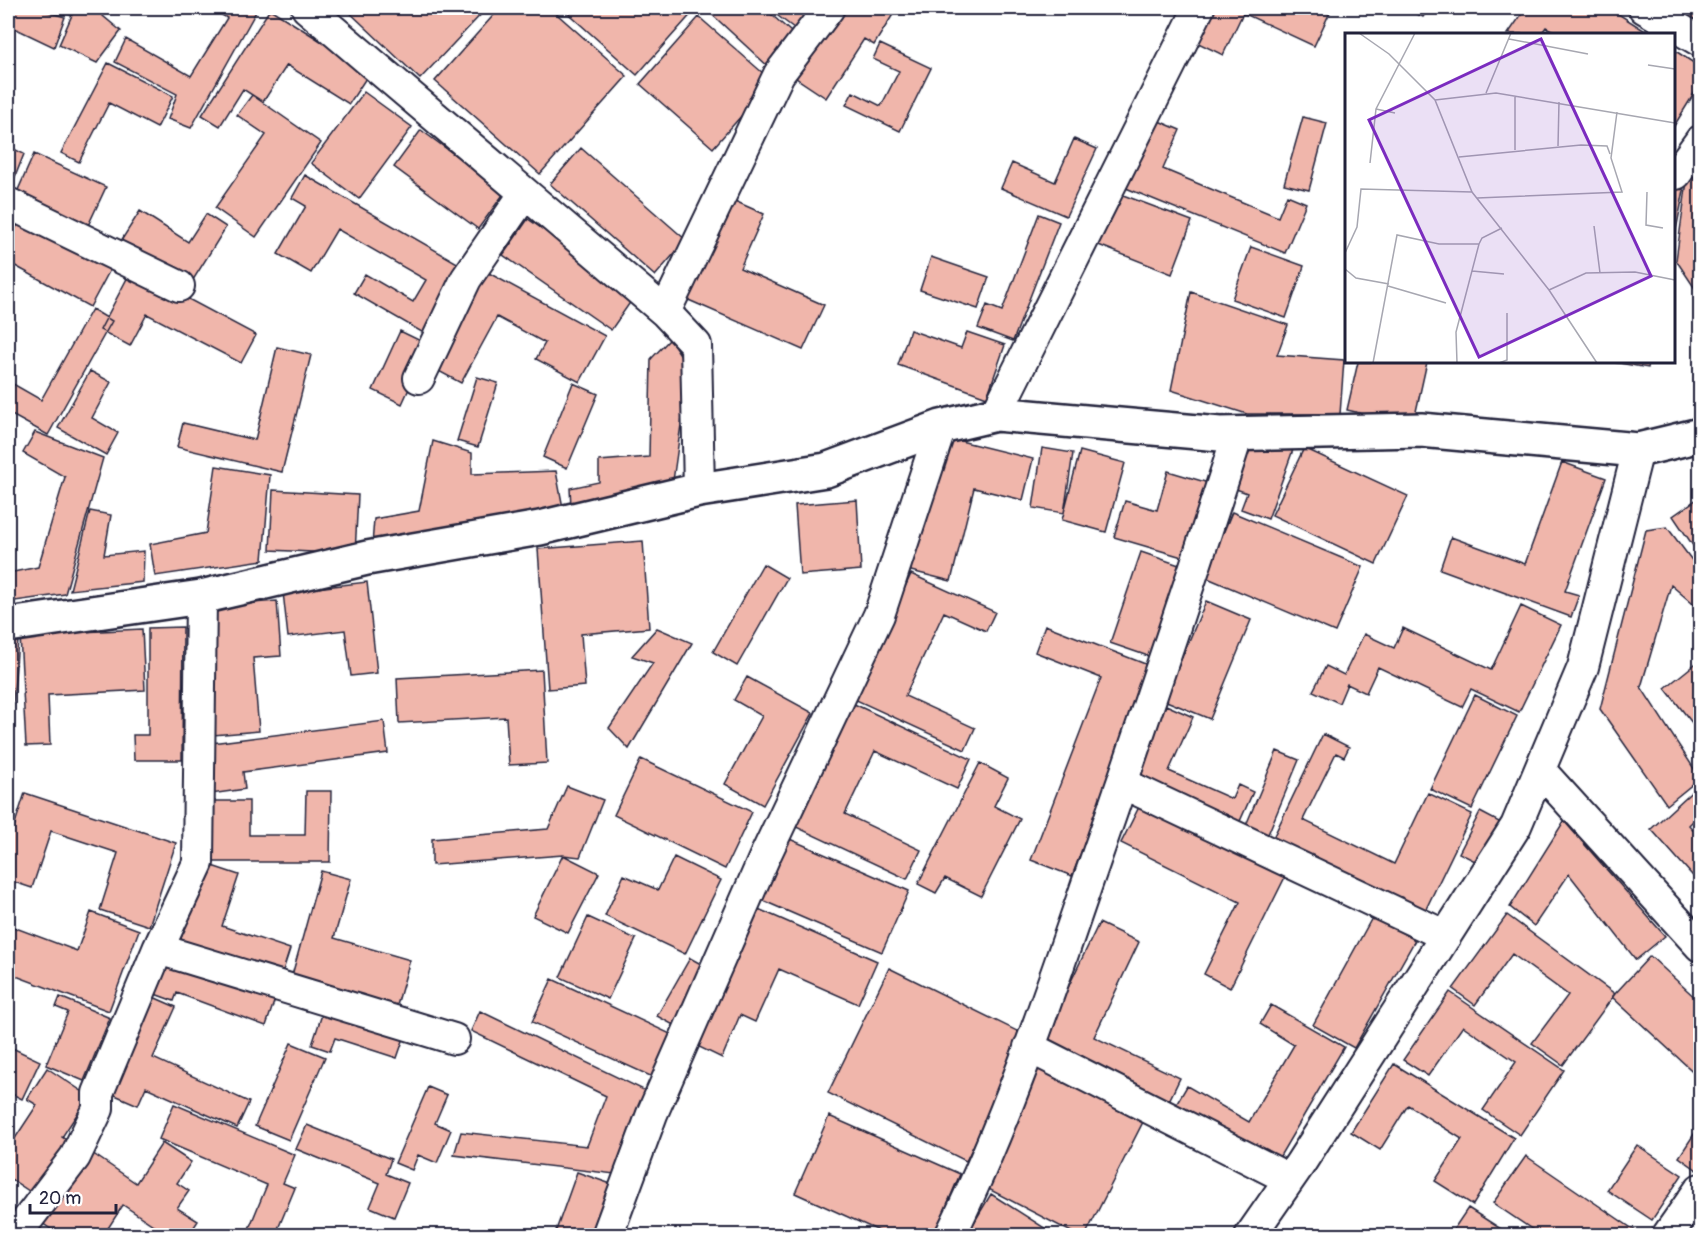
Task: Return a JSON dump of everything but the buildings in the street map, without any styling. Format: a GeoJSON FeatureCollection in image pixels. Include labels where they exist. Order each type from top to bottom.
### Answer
{"type":"FeatureCollection","features":[{"type":"Feature","properties":{"kind":"street"},"geometry":{"type":"LineString","coordinates":[[307,8],[665,312],[696,345],[699,490]]}},
{"type":"Feature","properties":{"kind":"street"},"geometry":{"type":"LineString","coordinates":[[665,312],[779,74],[829,8]]}},
{"type":"Feature","properties":{"kind":"street"},"geometry":{"type":"LineString","coordinates":[[996,414],[1199,8]]}},
{"type":"Feature","properties":{"kind":"street"},"geometry":{"type":"LineString","coordinates":[[1644,8],[1701,41]]}},
{"type":"Feature","properties":{"kind":"street"},"geometry":{"type":"LineString","coordinates":[[1676,174],[1701,141]]}},
{"type":"Feature","properties":{"kind":"street"},"geometry":{"type":"LineString","coordinates":[[419,378],[466,279],[525,193]]}},
{"type":"Feature","properties":{"kind":"street"},"geometry":{"type":"LineString","coordinates":[[8,203],[179,286]]}},
{"type":"Feature","properties":{"kind":"street"},"geometry":{"type":"LineString","coordinates":[[8,625],[201,597],[367,558],[540,528],[699,490],[826,470],[941,427],[996,414],[1220,434],[1421,430],[1638,450],[1701,435]]}},
{"type":"Feature","properties":{"kind":"street"},"geometry":{"type":"LineString","coordinates":[[607,1236],[657,1103],[765,856],[879,615],[941,427]]}},
{"type":"Feature","properties":{"kind":"street"},"geometry":{"type":"LineString","coordinates":[[950,1236],[972,1189],[1029,1047],[1166,657],[1238,434]]}},
{"type":"Feature","properties":{"kind":"street"},"geometry":{"type":"LineString","coordinates":[[1250,1236],[1516,826],[1583,667],[1638,450]]}},
{"type":"Feature","properties":{"kind":"street"},"geometry":{"type":"LineString","coordinates":[[15,1236],[75,1157],[98,1109],[98,1093],[158,949],[198,863],[201,597]]}},
{"type":"Feature","properties":{"kind":"street"},"geometry":{"type":"LineString","coordinates":[[1540,770],[1701,946]]}},
{"type":"Feature","properties":{"kind":"street"},"geometry":{"type":"LineString","coordinates":[[1122,783],[1446,936]]}},
{"type":"Feature","properties":{"kind":"street"},"geometry":{"type":"LineString","coordinates":[[158,949],[454,1039]]}},
{"type":"Feature","properties":{"kind":"street"},"geometry":{"type":"LineString","coordinates":[[1029,1047],[1289,1179]]}},
{"type":"Feature","properties":{"kind":"street"},"geometry":{"type":"LineString","coordinates":[[1667,1236],[1701,1189]]}}]}
